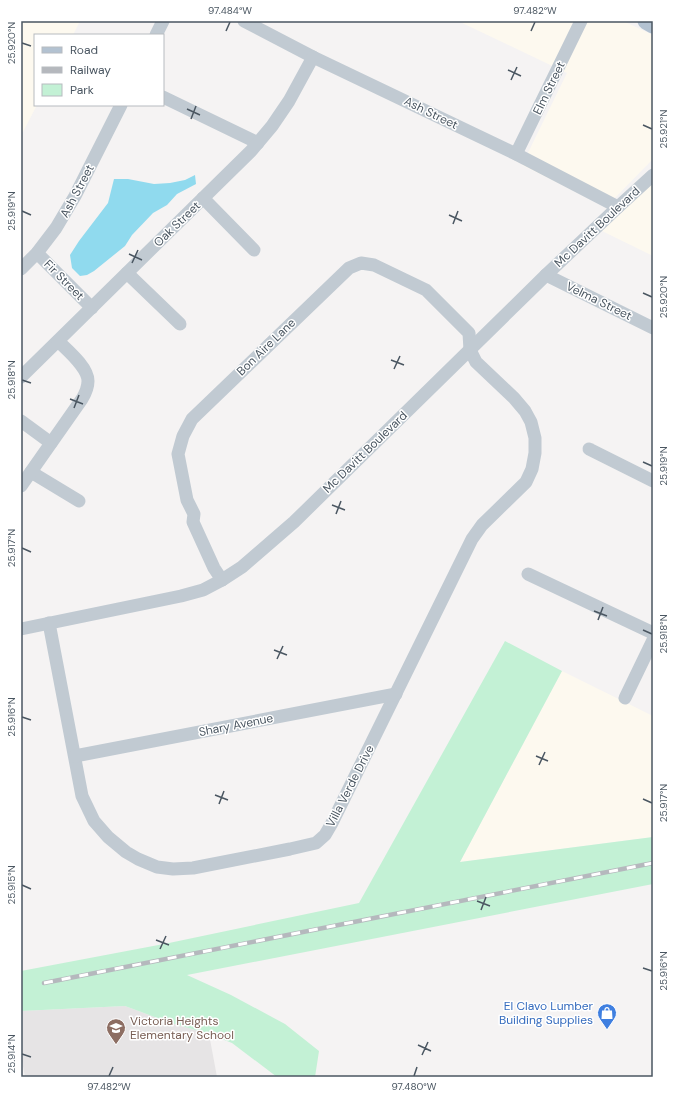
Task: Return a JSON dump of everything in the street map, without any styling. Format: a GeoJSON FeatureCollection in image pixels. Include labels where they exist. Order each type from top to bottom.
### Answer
{"type":"FeatureCollection","features":[{"type":"Feature","properties":{"kind":"main road"},"geometry":{"type":"LineString","coordinates":[[646,21],[653,25]]}},
{"type":"Feature","properties":{"kind":"street"},"geometry":{"type":"LineString","coordinates":[[156,34],[163,21]]}},
{"type":"Feature","properties":{"kind":"street","name":"Ash Street"},"geometry":{"type":"LineString","coordinates":[[244,21],[313,57],[516,154],[618,207]]}},
{"type":"Feature","properties":{"kind":"street","name":"Elm Street"},"geometry":{"type":"LineString","coordinates":[[516,154],[582,21]]}},
{"type":"Feature","properties":{"kind":"street","name":"Oak Street"},"geometry":{"type":"LineString","coordinates":[[21,377],[251,151],[272,126],[289,101],[313,57]]}},
{"type":"Feature","properties":{"kind":"street"},"geometry":{"type":"LineString","coordinates":[[164,97],[258,143]]}},
{"type":"Feature","properties":{"kind":"street","name":"Ash Street"},"geometry":{"type":"LineString","coordinates":[[21,269],[56,228],[120,106]]}},
{"type":"Feature","properties":{"kind":"street","name":"Mc Davitt Boulevard"},"geometry":{"type":"LineString","coordinates":[[21,629],[182,596],[203,590],[242,567],[294,522],[546,275],[653,176]]}},
{"type":"Feature","properties":{"kind":"street"},"geometry":{"type":"LineString","coordinates":[[203,198],[254,250]]}},
{"type":"Feature","properties":{"kind":"street","name":"Fir Street"},"geometry":{"type":"LineString","coordinates":[[36,253],[92,308]]}},
{"type":"Feature","properties":{"kind":"street","name":"Bon Aire Lane"},"geometry":{"type":"LineString","coordinates":[[222,580],[214,568],[193,522],[194,514],[187,500],[178,454],[183,436],[192,419],[349,268],[361,263],[374,265],[426,290],[469,333],[470,350]]}},
{"type":"Feature","properties":{"kind":"street"},"geometry":{"type":"LineString","coordinates":[[128,273],[180,324]]}},
{"type":"Feature","properties":{"kind":"street","name":"Velma Street"},"geometry":{"type":"LineString","coordinates":[[546,275],[653,328]]}},
{"type":"Feature","properties":{"kind":"street"},"geometry":{"type":"LineString","coordinates":[[21,486],[82,399],[88,381],[83,366],[58,341]]}},
{"type":"Feature","properties":{"kind":"street","name":"Villa Verde Drive"},"geometry":{"type":"LineString","coordinates":[[49,623],[82,796],[94,821],[108,837],[126,852],[157,867],[173,869],[193,868],[290,850],[316,842],[325,835],[332,823],[472,539],[482,525],[526,482],[532,469],[535,453],[535,438],[531,422],[525,411],[514,398],[476,362],[470,350]]}},
{"type":"Feature","properties":{"kind":"street"},"geometry":{"type":"LineString","coordinates":[[21,420],[52,443]]}},
{"type":"Feature","properties":{"kind":"street"},"geometry":{"type":"LineString","coordinates":[[589,449],[653,481]]}},
{"type":"Feature","properties":{"kind":"street"},"geometry":{"type":"LineString","coordinates":[[31,472],[79,501]]}},
{"type":"Feature","properties":{"kind":"street"},"geometry":{"type":"LineString","coordinates":[[528,574],[653,633]]}},
{"type":"Feature","properties":{"kind":"street"},"geometry":{"type":"LineString","coordinates":[[625,698],[653,640]]}},
{"type":"Feature","properties":{"kind":"street","name":"Shary Avenue"},"geometry":{"type":"LineString","coordinates":[[75,756],[396,694]]}},
{"type":"Feature","properties":{"kind":"shaded area"},"geometry":{"type":"Polygon","coordinates":[[[21,21],[80,21],[74,34],[34,34],[34,106],[36,106],[23,132],[21,131],[21,21]]]}},
{"type":"Feature","properties":{"kind":"shaded area"},"geometry":{"type":"Polygon","coordinates":[[[458,21],[623,21],[653,35],[653,159],[606,207],[522,165],[567,73],[458,21]]]}},
{"type":"Feature","properties":{"kind":"shaded area"},"geometry":{"type":"Polygon","coordinates":[[[653,183],[653,256],[602,231],[653,183]]]}},
{"type":"Feature","properties":{"kind":"shaded area"},"geometry":{"type":"Polygon","coordinates":[[[562,671],[653,716],[653,837],[460,862],[562,671]]]}},
{"type":"Feature","properties":{"kind":"shaded area","name":"Victoria Heights Elementary School"},"geometry":{"type":"Polygon","coordinates":[[[125,1006],[168,1022],[209,1034],[217,1077],[25,1077],[21,1055],[21,1011],[125,1006]]]}},
{"type":"Feature","properties":{"kind":"green space"},"geometry":{"type":"Polygon","coordinates":[[[505,641],[562,671],[460,862],[653,837],[653,884],[187,975],[231,995],[285,1024],[319,1051],[315,1077],[277,1077],[232,1043],[125,1006],[21,1011],[21,971],[169,943],[359,903],[505,641]]]}},
{"type":"Feature","properties":{"kind":"water"},"geometry":{"type":"Polygon","coordinates":[[[195,175],[196,184],[177,194],[167,205],[153,213],[132,235],[125,246],[94,271],[87,275],[80,276],[72,268],[70,255],[108,203],[114,179],[128,179],[154,184],[185,180],[195,175]]]}},
{"type":"Feature","properties":{"kind":"railway"},"geometry":{"type":"LineString","coordinates":[[44,983],[653,863]]}},
{"type":"Feature","properties":{"kind":"place","name":"El Clavo Lumber Building Supplies"},"geometry":{"type":"Point","coordinates":[607,1030]}},
{"type":"Feature","properties":{"kind":"place","name":"Victoria Heights Elementary School"},"geometry":{"type":"Point","coordinates":[116,1045]}}]}
